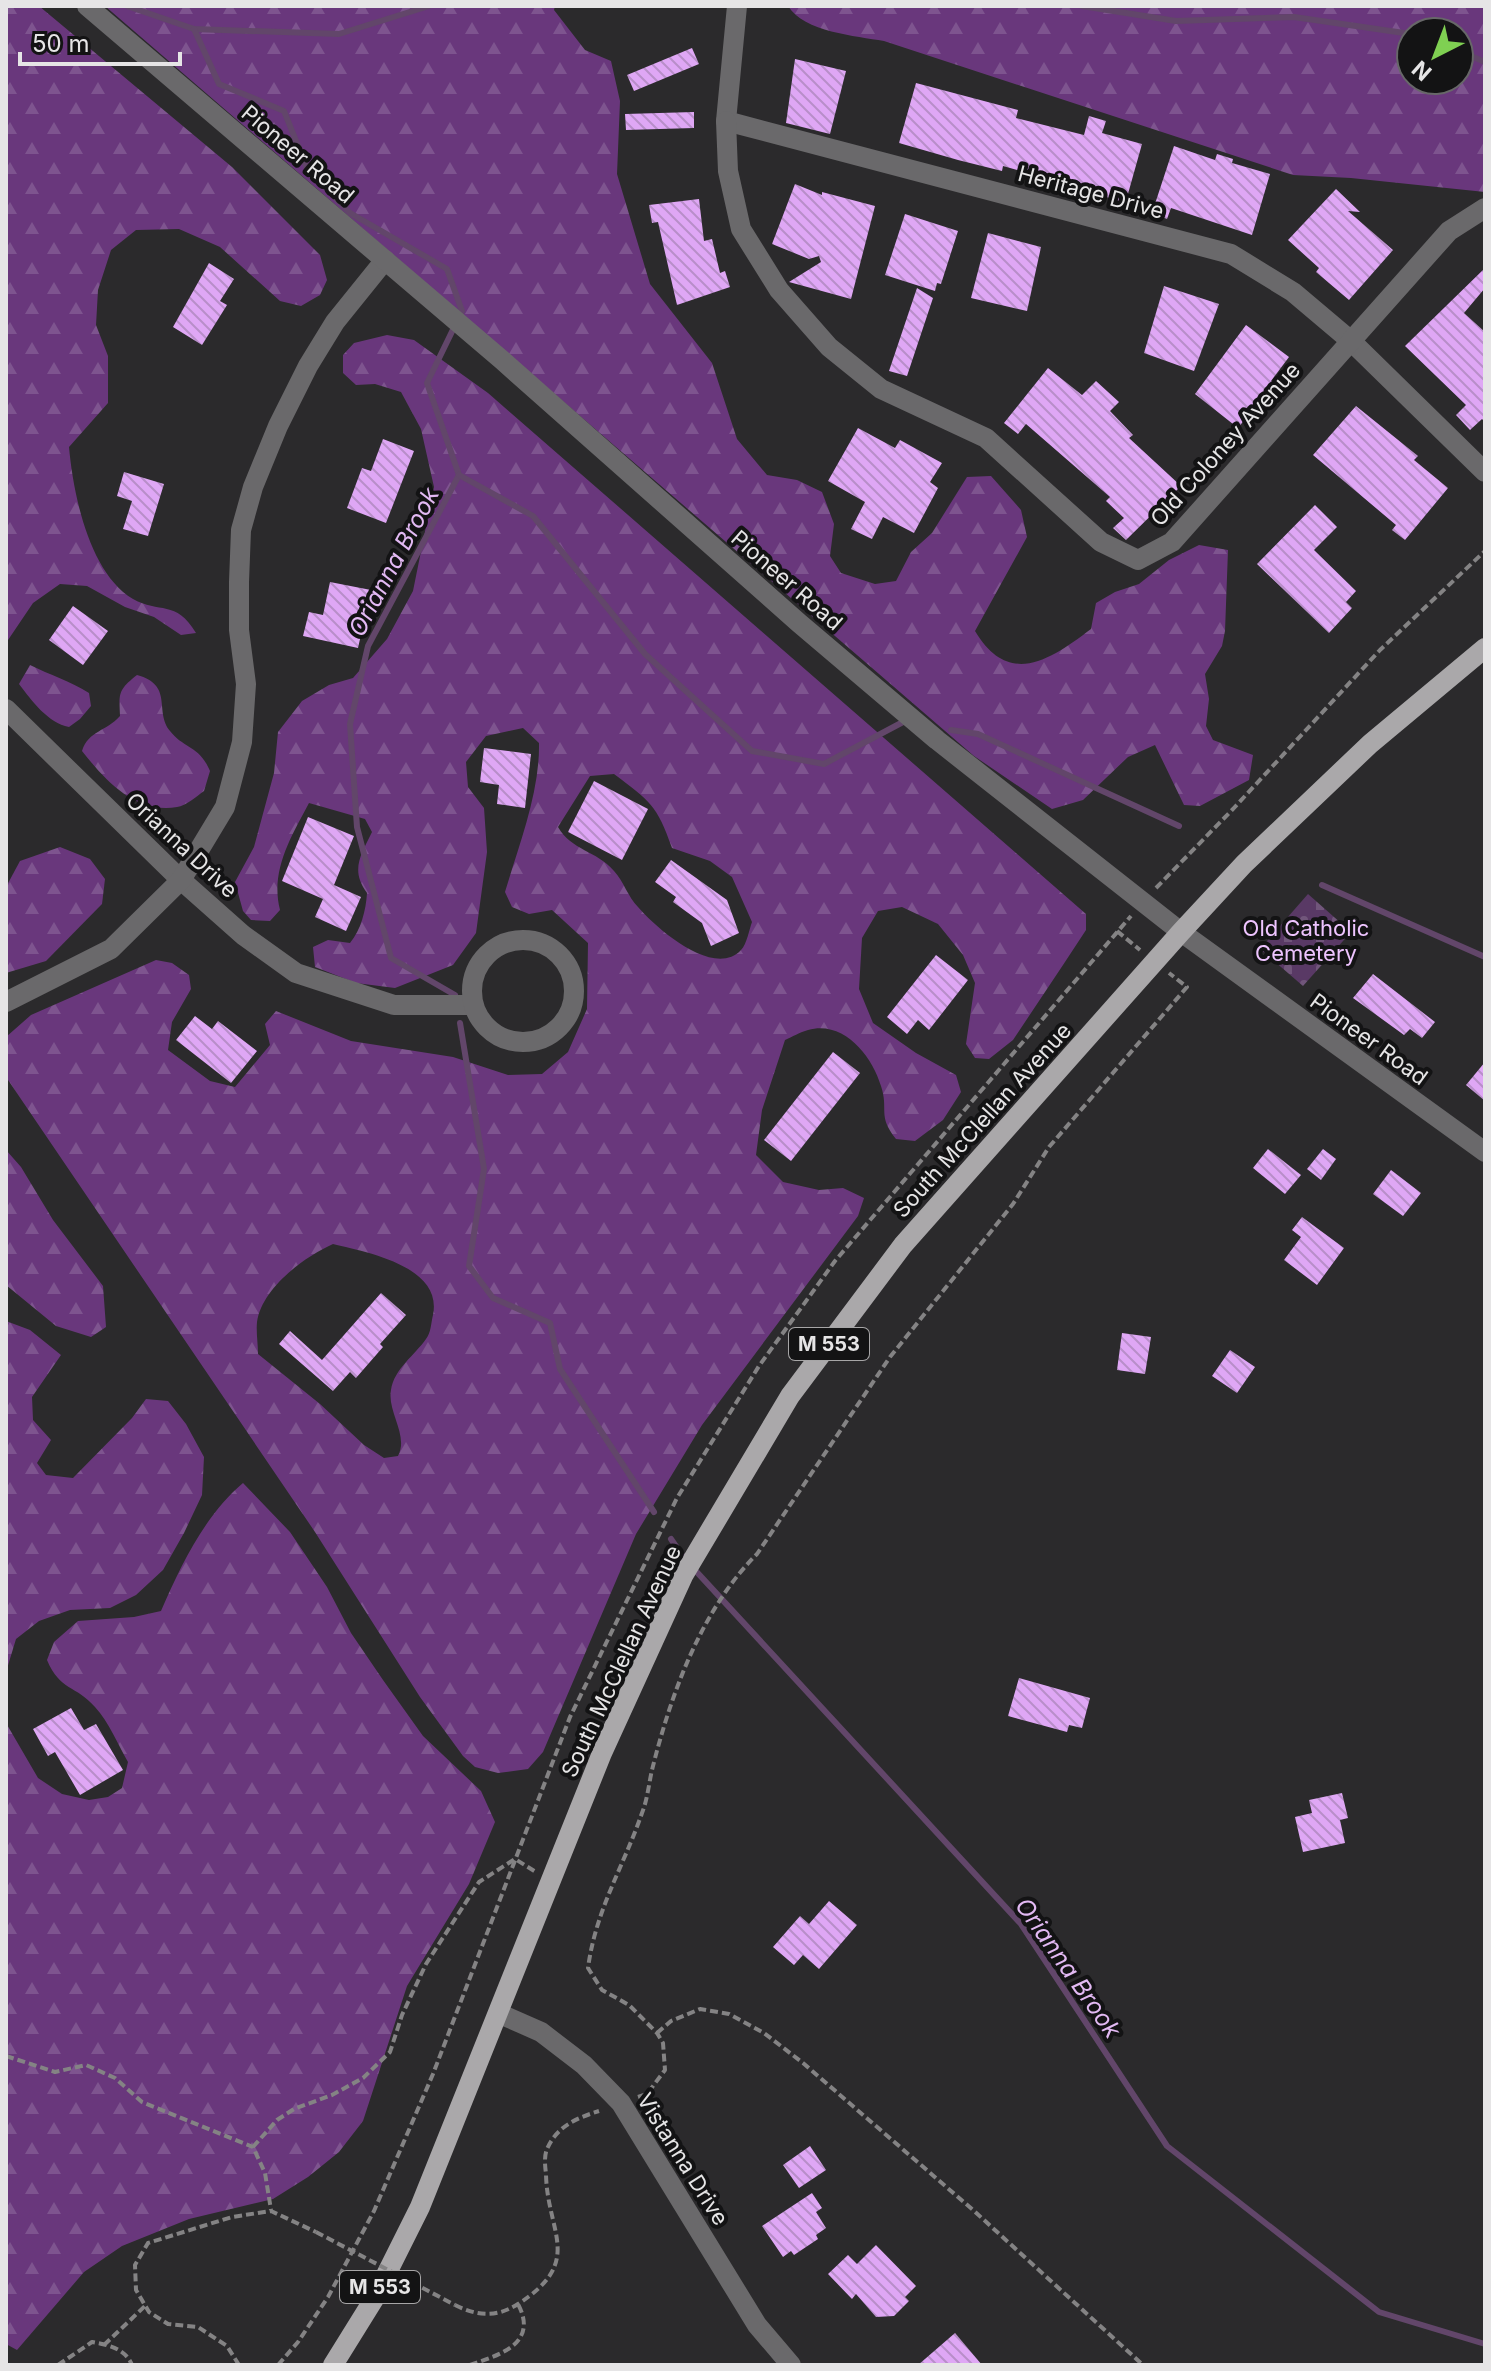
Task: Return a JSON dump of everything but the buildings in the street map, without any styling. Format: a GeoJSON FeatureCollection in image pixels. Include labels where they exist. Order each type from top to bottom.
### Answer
{"type":"FeatureCollection","features":[{"type":"Feature","properties":{"kind":"main road","name":"South McClellan Avenue"},"geometry":{"type":"LineString","coordinates":[[333,2365],[374,2299],[420,2207],[500,2014],[602,1753],[683,1576],[790,1396],[903,1245],[1244,864],[1370,744],[1485,648]]}},
{"type":"Feature","properties":{"kind":"street","name":"Pioneer Road"},"geometry":{"type":"LineString","coordinates":[[87,6],[385,260],[810,633],[937,740],[1181,932],[1485,1152]]}},
{"type":"Feature","properties":{"kind":"street"},"geometry":{"type":"LineString","coordinates":[[726,121],[737,6]]}},
{"type":"Feature","properties":{"kind":"street","name":"Heritage Drive"},"geometry":{"type":"LineString","coordinates":[[726,121],[1231,254],[1293,292],[1351,341],[1485,472]]}},
{"type":"Feature","properties":{"kind":"street","name":"Old Coloney Avenue"},"geometry":{"type":"LineString","coordinates":[[726,121],[728,171],[741,229],[779,290],[829,347],[881,389],[986,438],[1101,542],[1138,560],[1172,542],[1449,231],[1485,208]]}},
{"type":"Feature","properties":{"kind":"street"},"geometry":{"type":"LineString","coordinates":[[6,1002],[111,949],[181,880],[225,807],[242,742],[246,684],[239,630],[241,530],[253,487],[278,426],[308,366],[335,322],[385,260]]}},
{"type":"Feature","properties":{"kind":"street","name":"Orianna Drive"},"geometry":{"type":"LineString","coordinates":[[6,709],[181,880],[243,935],[296,973],[394,1005],[473,1005]]}},
{"type":"Feature","properties":{"kind":"street"},"geometry":{"type":"LineString","coordinates":[[515,940],[533,941],[550,947],[563,959],[572,974],[575,991],[572,1008],[559,1028],[538,1041],[522,1043],[506,1040],[491,1032],[480,1020],[473,1005],[471,988],[475,971],[485,956],[499,945],[515,940]]}},
{"type":"Feature","properties":{"kind":"street","name":"Vistanna Drive"},"geometry":{"type":"LineString","coordinates":[[500,2014],[541,2032],[584,2065],[621,2103],[757,2325],[791,2365]]}},
{"type":"Feature","properties":{"kind":"path"},"geometry":{"type":"LineString","coordinates":[[278,2365],[298,2342],[328,2297],[374,2211],[433,2074],[570,1717],[677,1498],[759,1366],[835,1261],[1117,931],[1380,650],[1485,551]]}},
{"type":"Feature","properties":{"kind":"path"},"geometry":{"type":"LineString","coordinates":[[239,2365],[227,2346],[198,2327],[168,2324],[149,2312],[136,2290],[135,2265],[148,2243],[232,2217],[271,2211],[475,2315],[508,2310],[538,2291],[554,2270],[559,2241],[546,2190],[545,2152],[558,2130],[581,2117],[647,2094],[665,2070],[663,2043],[657,2033],[629,2005],[602,1990],[588,1968],[593,1936],[643,1812],[673,1700],[710,1616],[736,1575],[765,1543],[890,1357],[1013,1204],[1049,1147],[1187,987],[1117,931]]}},
{"type":"Feature","properties":{"kind":"path"},"geometry":{"type":"LineString","coordinates":[[253,2147],[277,2120],[294,2109],[332,2095],[363,2078],[390,2052],[402,2015],[426,1964],[479,1882],[515,1859]]}},
{"type":"Feature","properties":{"kind":"path"},"geometry":{"type":"LineString","coordinates":[[657,2033],[671,2021],[700,2009],[729,2014],[764,2033],[973,2210],[1143,2365]]}},
{"type":"Feature","properties":{"kind":"path"},"geometry":{"type":"LineString","coordinates":[[6,2056],[55,2072],[86,2065],[115,2078],[142,2102],[253,2147],[265,2173],[271,2211]]}},
{"type":"Feature","properties":{"kind":"path"},"geometry":{"type":"LineString","coordinates":[[470,2365],[505,2353],[516,2343],[524,2321],[518,2304]]}},
{"type":"Feature","properties":{"kind":"path"},"geometry":{"type":"LineString","coordinates":[[104,2345],[145,2306]]}},
{"type":"Feature","properties":{"kind":"path"},"geometry":{"type":"LineString","coordinates":[[58,2365],[92,2342],[114,2346],[129,2358],[132,2365]]}},
{"type":"Feature","properties":{"kind":"green space"},"geometry":{"type":"Polygon","coordinates":[[[6,6],[39,6],[232,167],[320,255],[327,280],[320,295],[301,306],[280,301],[220,247],[179,229],[136,230],[111,250],[98,290],[96,325],[108,356],[108,403],[69,447],[74,486],[94,552],[118,587],[142,603],[181,615],[196,633],[181,635],[154,617],[125,607],[87,586],[60,584],[33,603],[6,643],[6,6]]]}},
{"type":"Feature","properties":{"kind":"green space"},"geometry":{"type":"Polygon","coordinates":[[[105,6],[555,6],[554,10],[585,50],[611,61],[620,101],[617,174],[650,284],[712,363],[737,439],[767,475],[797,480],[822,492],[834,524],[830,556],[841,573],[875,584],[896,581],[911,552],[932,533],[967,477],[991,476],[1021,510],[1027,537],[975,631],[988,649],[1016,664],[1045,658],[1091,629],[1096,603],[1139,584],[1169,560],[1199,545],[1228,550],[1225,631],[1222,646],[1205,674],[1209,699],[1206,726],[1213,740],[1253,755],[1249,780],[1200,806],[1184,805],[1155,745],[1128,757],[1083,800],[1052,809],[974,756],[105,6]]]}},
{"type":"Feature","properties":{"kind":"green space"},"geometry":{"type":"Polygon","coordinates":[[[788,6],[1485,6],[1485,192],[1293,175],[884,41],[846,35],[806,22],[788,6]]]}},
{"type":"Feature","properties":{"kind":"green space"},"geometry":{"type":"Polygon","coordinates":[[[387,335],[414,340],[488,393],[1086,914],[1086,930],[1013,1040],[989,1059],[975,1058],[966,1044],[975,983],[963,955],[938,924],[902,907],[878,911],[862,938],[859,989],[873,1023],[916,1053],[956,1075],[961,1092],[943,1120],[915,1141],[896,1139],[890,1131],[877,1075],[863,1052],[845,1035],[821,1028],[785,1040],[762,1110],[756,1155],[783,1182],[819,1190],[843,1188],[864,1198],[858,1216],[702,1425],[636,1534],[543,1752],[528,1769],[498,1773],[475,1767],[463,1756],[420,1697],[315,1532],[6,1077],[6,1037],[31,1015],[156,960],[172,963],[189,975],[191,989],[172,1022],[168,1050],[210,1081],[235,1087],[270,1045],[265,1024],[276,1011],[351,1041],[453,1057],[508,1075],[542,1074],[568,1052],[587,1009],[588,943],[552,910],[529,914],[512,907],[505,892],[528,818],[538,762],[539,743],[523,728],[486,736],[466,762],[468,787],[484,808],[487,852],[476,933],[453,965],[395,988],[356,983],[315,967],[313,947],[328,940],[350,943],[360,926],[367,893],[359,877],[359,862],[372,832],[365,819],[309,803],[280,868],[280,910],[270,921],[251,920],[243,911],[235,882],[254,847],[274,773],[278,732],[302,701],[329,685],[353,678],[387,639],[413,591],[434,487],[421,429],[401,392],[375,384],[356,385],[343,373],[343,355],[354,343],[387,335]],[[614,774],[590,776],[558,827],[570,841],[607,864],[646,916],[671,937],[701,955],[716,958],[730,957],[741,950],[752,922],[732,877],[710,861],[672,848],[662,822],[651,805],[614,774]],[[333,1244],[298,1265],[267,1297],[257,1322],[258,1354],[320,1404],[364,1445],[384,1458],[398,1456],[401,1440],[391,1390],[400,1369],[429,1334],[433,1298],[426,1284],[399,1264],[333,1244]]]}},
{"type":"Feature","properties":{"kind":"green space"},"geometry":{"type":"Polygon","coordinates":[[[30,665],[89,693],[91,706],[80,719],[69,727],[61,725],[35,704],[19,684],[30,665]]]}},
{"type":"Feature","properties":{"kind":"green space"},"geometry":{"type":"Polygon","coordinates":[[[137,675],[156,685],[170,731],[201,756],[210,771],[204,791],[180,806],[162,808],[135,800],[111,783],[82,751],[93,735],[120,716],[121,692],[137,675]]]}},
{"type":"Feature","properties":{"kind":"green space"},"geometry":{"type":"Polygon","coordinates":[[[60,847],[90,859],[105,879],[102,904],[46,961],[6,973],[6,887],[20,861],[60,847]]]}},
{"type":"Feature","properties":{"kind":"green space","name":"Old Catholic Cemetery"},"geometry":{"type":"Polygon","coordinates":[[[1308,894],[1351,932],[1303,986],[1260,949],[1308,894]]]}},
{"type":"Feature","properties":{"kind":"green space"},"geometry":{"type":"Polygon","coordinates":[[[6,1150],[103,1286],[106,1327],[91,1337],[56,1326],[6,1285],[6,1150]]]}},
{"type":"Feature","properties":{"kind":"green space"},"geometry":{"type":"Polygon","coordinates":[[[6,1321],[30,1330],[61,1355],[32,1397],[33,1420],[51,1440],[37,1463],[46,1475],[73,1478],[132,1418],[146,1399],[168,1401],[186,1424],[204,1457],[202,1495],[163,1570],[136,1595],[110,1608],[70,1610],[39,1621],[16,1639],[6,1672],[6,1321]]]}},
{"type":"Feature","properties":{"kind":"green space"},"geometry":{"type":"Polygon","coordinates":[[[243,1483],[290,1532],[383,1680],[423,1736],[481,1791],[495,1822],[469,1884],[407,1986],[363,2121],[339,2152],[273,2199],[189,2219],[122,2246],[84,2272],[17,2350],[6,2344],[6,1723],[38,1778],[62,1794],[89,1800],[108,1797],[122,1788],[128,1762],[100,1713],[52,1670],[47,1660],[54,1642],[78,1621],[134,1617],[161,1611],[206,1525],[243,1483]]]}},
{"type":"Feature","properties":{"kind":"waterway"},"geometry":{"type":"LineString","coordinates":[[127,6],[194,29],[339,34],[429,6]]}},
{"type":"Feature","properties":{"kind":"waterway"},"geometry":{"type":"LineString","coordinates":[[1082,6],[1176,21],[1294,17],[1395,32]]}},
{"type":"Feature","properties":{"kind":"waterway","name":"Orianna Brook"},"geometry":{"type":"LineString","coordinates":[[194,29],[219,84],[284,111],[307,168],[350,213],[447,269],[462,311],[427,383],[459,475],[368,646],[350,724],[357,827],[391,958],[455,995]]}},
{"type":"Feature","properties":{"kind":"waterway"},"geometry":{"type":"LineString","coordinates":[[1475,58],[1485,62]]}},
{"type":"Feature","properties":{"kind":"waterway"},"geometry":{"type":"LineString","coordinates":[[459,475],[533,516],[645,654],[752,751],[824,764],[903,722]]}},
{"type":"Feature","properties":{"kind":"waterway"},"geometry":{"type":"LineString","coordinates":[[951,730],[978,734],[1179,826]]}},
{"type":"Feature","properties":{"kind":"waterway"},"geometry":{"type":"LineString","coordinates":[[1322,885],[1485,957]]}},
{"type":"Feature","properties":{"kind":"waterway","name":"Orianna Brook"},"geometry":{"type":"LineString","coordinates":[[460,1023],[484,1169],[469,1266],[493,1298],[550,1323],[560,1369],[654,1512]]}},
{"type":"Feature","properties":{"kind":"waterway","name":"Orianna Brook"},"geometry":{"type":"LineString","coordinates":[[671,1539],[686,1561]]}},
{"type":"Feature","properties":{"kind":"waterway","name":"Orianna Brook"},"geometry":{"type":"LineString","coordinates":[[694,1569],[1021,1924],[1167,2146],[1379,2312],[1485,2344]]}}]}
